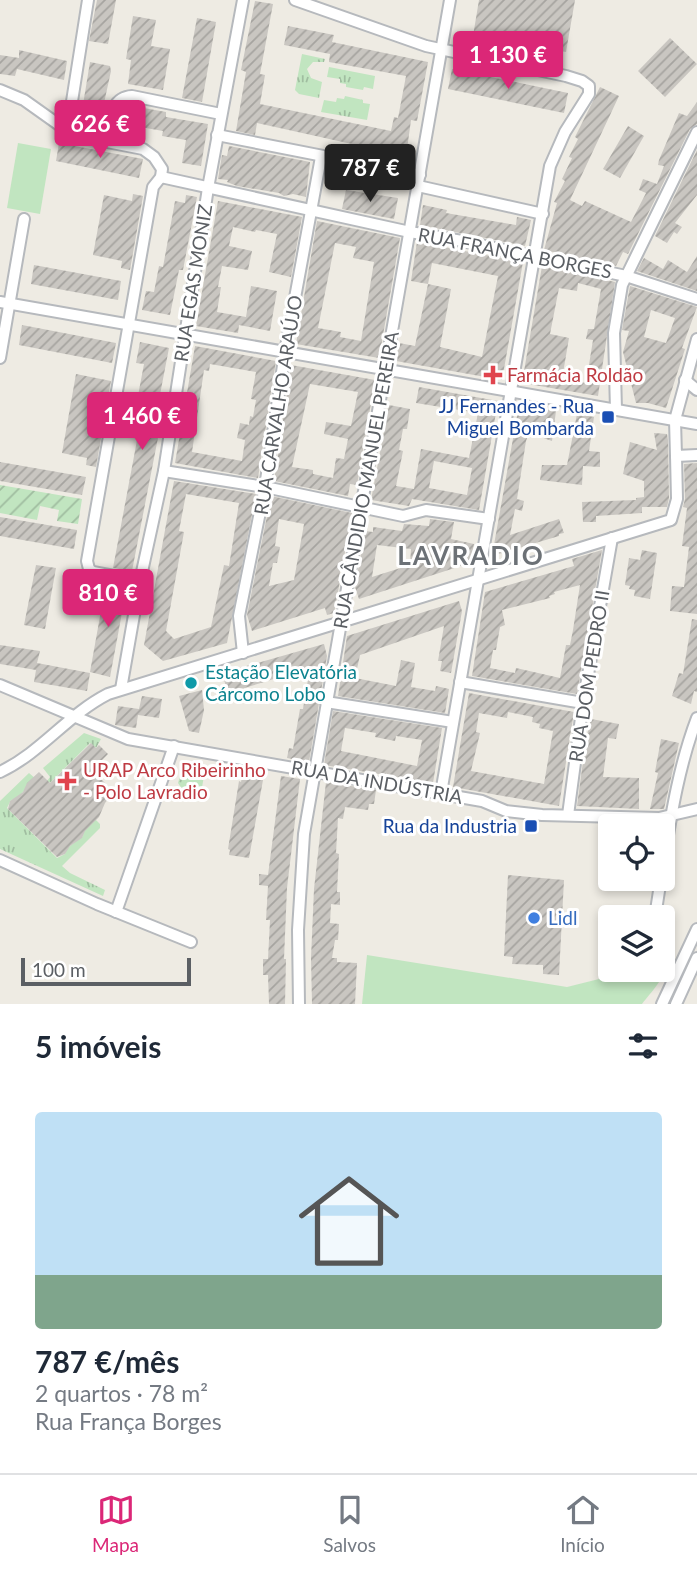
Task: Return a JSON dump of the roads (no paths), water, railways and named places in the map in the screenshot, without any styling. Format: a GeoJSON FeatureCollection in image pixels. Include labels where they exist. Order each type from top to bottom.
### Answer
{"type":"FeatureCollection","features":[{"type":"Feature","properties":{"kind":"street"},"geometry":{"type":"LineString","coordinates":[[62,127],[70,114],[88,0]]}},
{"type":"Feature","properties":{"kind":"street","name":"RUA EGAS MONIZ"},"geometry":{"type":"LineString","coordinates":[[121,689],[140,580],[164,471],[208,188],[243,0]]}},
{"type":"Feature","properties":{"kind":"street"},"geometry":{"type":"LineString","coordinates":[[295,0],[442,50],[575,78],[589,86],[589,94],[554,154],[441,793]]}},
{"type":"Feature","properties":{"kind":"street","name":"RUA CÂNDIDIO MANUEL PEREIRA"},"geometry":{"type":"LineString","coordinates":[[299,1004],[298,916],[304,834],[450,0]]}},
{"type":"Feature","properties":{"kind":"street"},"geometry":{"type":"LineString","coordinates":[[0,90],[24,100],[76,136],[143,149],[154,157],[162,169],[161,177],[153,187],[87,566],[93,572],[140,580]]}},
{"type":"Feature","properties":{"kind":"street"},"geometry":{"type":"LineString","coordinates":[[104,141],[115,103],[123,96],[221,114]]}},
{"type":"Feature","properties":{"kind":"street"},"geometry":{"type":"LineString","coordinates":[[616,410],[614,333],[622,285],[697,132]]}},
{"type":"Feature","properties":{"kind":"street"},"geometry":{"type":"LineString","coordinates":[[218,135],[321,157],[542,214]]}},
{"type":"Feature","properties":{"kind":"street","name":"RUA CARVALHO ARAÚJO"},"geometry":{"type":"LineString","coordinates":[[243,653],[239,616],[265,488],[285,352],[321,157]]}},
{"type":"Feature","properties":{"kind":"street","name":"RUA FRANÇA BORGES"},"geometry":{"type":"LineString","coordinates":[[161,177],[626,276],[697,299]]}},
{"type":"Feature","properties":{"kind":"street"},"geometry":{"type":"LineString","coordinates":[[0,358],[5,303],[24,219]]}},
{"type":"Feature","properties":{"kind":"street"},"geometry":{"type":"LineString","coordinates":[[5,303],[697,424]]}},
{"type":"Feature","properties":{"kind":"street"},"geometry":{"type":"LineString","coordinates":[[0,772],[36,750],[96,700],[121,689],[671,520],[677,499],[675,420],[697,339]]}},
{"type":"Feature","properties":{"kind":"street"},"geometry":{"type":"LineString","coordinates":[[685,380],[697,390]]}},
{"type":"Feature","properties":{"kind":"street"},"geometry":{"type":"LineString","coordinates":[[676,456],[697,455]]}},
{"type":"Feature","properties":{"kind":"street"},"geometry":{"type":"LineString","coordinates":[[164,471],[403,516],[426,510],[489,519]]}},
{"type":"Feature","properties":{"kind":"street","name":"RUA DOM PEDRO II"},"geometry":{"type":"LineString","coordinates":[[568,815],[583,703],[612,538]]}},
{"type":"Feature","properties":{"kind":"street"},"geometry":{"type":"LineString","coordinates":[[460,682],[583,703]]}},
{"type":"Feature","properties":{"kind":"street","name":"RUA DA INDÚSTRIA"},"geometry":{"type":"LineString","coordinates":[[0,685],[128,739],[441,793],[482,801],[516,813],[598,816]]}},
{"type":"Feature","properties":{"kind":"street"},"geometry":{"type":"LineString","coordinates":[[326,702],[453,722]]}},
{"type":"Feature","properties":{"kind":"street"},"geometry":{"type":"LineString","coordinates":[[672,814],[690,736],[697,718]]}},
{"type":"Feature","properties":{"kind":"street"},"geometry":{"type":"LineString","coordinates":[[116,912],[174,746]]}},
{"type":"Feature","properties":{"kind":"street"},"geometry":{"type":"LineString","coordinates":[[684,813],[697,798]]}},
{"type":"Feature","properties":{"kind":"street","name":"RUA DA INDÚSTRIA"},"geometry":{"type":"LineString","coordinates":[[675,816],[697,809]]}},
{"type":"Feature","properties":{"kind":"street"},"geometry":{"type":"LineString","coordinates":[[0,860],[191,942]]}},
{"type":"Feature","properties":{"kind":"street"},"geometry":{"type":"LineString","coordinates":[[662,1004],[697,929]]}},
{"type":"Feature","properties":{"kind":"street"},"geometry":{"type":"LineString","coordinates":[[676,1004],[697,958]]}},
{"type":"Feature","properties":{"kind":"place","name":"Farmácia Roldão"},"geometry":{"type":"Point","coordinates":[493,375]}},
{"type":"Feature","properties":{"kind":"place","name":"JJ Fernandes - Rua Miguel Bombarda"},"geometry":{"type":"Point","coordinates":[608,417]}},
{"type":"Feature","properties":{"kind":"place","name":"Estação Elevatória Cárcomo Lobo"},"geometry":{"type":"Point","coordinates":[191,683]}},
{"type":"Feature","properties":{"kind":"place","name":"URAP Arco Ribeirinho - Polo Lavradio"},"geometry":{"type":"Point","coordinates":[67,781]}},
{"type":"Feature","properties":{"kind":"place","name":"Rua da Industria"},"geometry":{"type":"Point","coordinates":[531,826]}},
{"type":"Feature","properties":{"kind":"place","name":"Lidl"},"geometry":{"type":"Point","coordinates":[534,918]}},
{"type":"Feature","properties":{"kind":"district","name":"LAVRADIO"},"geometry":{"type":"Point","coordinates":[471,556]}}]}
